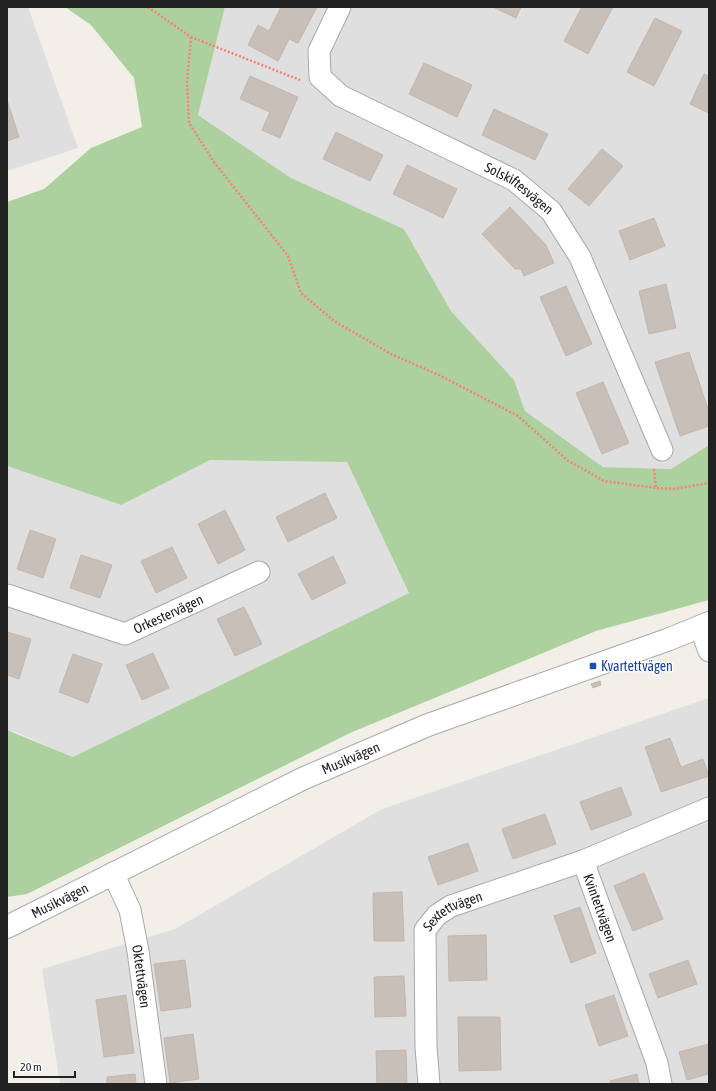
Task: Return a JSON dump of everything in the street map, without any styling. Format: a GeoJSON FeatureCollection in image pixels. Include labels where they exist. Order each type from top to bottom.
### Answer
{"type":"FeatureCollection","features":[{"type":"Feature","properties":{"kind":"street","name":"Solskiftesvägen"},"geometry":{"type":"LineString","coordinates":[[340,7],[320,51],[320,78],[341,96],[514,180],[551,211],[580,256],[662,450]]}},
{"type":"Feature","properties":{"kind":"street","name":"Orkestervägen"},"geometry":{"type":"LineString","coordinates":[[7,595],[125,634],[259,572]]}},
{"type":"Feature","properties":{"kind":"street"},"geometry":{"type":"LineString","coordinates":[[704,625],[709,651]]}},
{"type":"Feature","properties":{"kind":"street","name":"Musikvägen"},"geometry":{"type":"LineString","coordinates":[[7,927],[302,779],[392,740],[428,725],[667,640],[704,625]]}},
{"type":"Feature","properties":{"kind":"street","name":"Kvintettvägen"},"geometry":{"type":"LineString","coordinates":[[661,1084],[657,1064],[583,861],[709,808]]}},
{"type":"Feature","properties":{"kind":"street","name":"Sextettvägen"},"geometry":{"type":"LineString","coordinates":[[429,1084],[426,1040],[425,930],[437,915],[452,906],[583,861]]}},
{"type":"Feature","properties":{"kind":"street","name":"Oktettvägen"},"geometry":{"type":"LineString","coordinates":[[113,873],[132,917],[156,1084]]}},
{"type":"Feature","properties":{"kind":"path"},"geometry":{"type":"LineString","coordinates":[[148,7],[191,37],[306,83]]}},
{"type":"Feature","properties":{"kind":"path"},"geometry":{"type":"LineString","coordinates":[[191,37],[187,80],[189,123],[214,162],[288,256],[301,293],[334,321],[391,354],[439,375],[518,416],[567,460],[604,482],[674,489],[709,483]]}},
{"type":"Feature","properties":{"kind":"path"},"geometry":{"type":"LineString","coordinates":[[656,488],[654,469],[662,450]]}},
{"type":"Feature","properties":{"kind":"shaded area"},"geometry":{"type":"Polygon","coordinates":[[[7,7],[28,7],[78,148],[7,171],[7,7]]]}},
{"type":"Feature","properties":{"kind":"shaded area"},"geometry":{"type":"Polygon","coordinates":[[[225,7],[709,7],[709,445],[671,469],[603,467],[525,411],[514,380],[451,311],[404,229],[291,178],[198,115],[225,7]]]}},
{"type":"Feature","properties":{"kind":"shaded area"},"geometry":{"type":"Polygon","coordinates":[[[209,460],[347,462],[409,593],[73,757],[13,731],[7,749],[7,466],[121,505],[209,460]]]}},
{"type":"Feature","properties":{"kind":"shaded area"},"geometry":{"type":"Polygon","coordinates":[[[709,698],[709,1084],[60,1084],[42,969],[175,929],[382,809],[709,698]]]}},
{"type":"Feature","properties":{"kind":"green space"},"geometry":{"type":"Polygon","coordinates":[[[65,7],[225,7],[198,115],[291,178],[404,229],[451,311],[514,380],[525,411],[603,467],[671,469],[709,445],[709,600],[596,631],[350,733],[27,894],[7,897],[7,730],[73,757],[409,593],[347,462],[210,460],[121,505],[7,466],[7,202],[44,189],[91,148],[142,127],[134,78],[91,25],[65,7]]]}},
{"type":"Feature","properties":{"kind":"building"},"geometry":{"type":"Polygon","coordinates":[[[281,7],[317,7],[298,43],[289,39],[278,61],[248,45],[258,25],[269,31],[281,7]]]}},
{"type":"Feature","properties":{"kind":"building"},"geometry":{"type":"Polygon","coordinates":[[[493,7],[521,7],[516,18],[493,7]]]}},
{"type":"Feature","properties":{"kind":"building"},"geometry":{"type":"Polygon","coordinates":[[[582,7],[613,7],[588,54],[564,41],[582,7]]]}},
{"type":"Feature","properties":{"kind":"building"},"geometry":{"type":"Polygon","coordinates":[[[655,18],[682,31],[654,86],[627,72],[655,18]]]}},
{"type":"Feature","properties":{"kind":"building"},"geometry":{"type":"Polygon","coordinates":[[[424,63],[472,85],[457,117],[409,94],[424,63]]]}},
{"type":"Feature","properties":{"kind":"building"},"geometry":{"type":"Polygon","coordinates":[[[704,74],[709,76],[709,113],[690,104],[704,74]]]}},
{"type":"Feature","properties":{"kind":"building"},"geometry":{"type":"Polygon","coordinates":[[[250,76],[298,97],[280,138],[262,130],[270,112],[240,99],[250,76]]]}},
{"type":"Feature","properties":{"kind":"building"},"geometry":{"type":"Polygon","coordinates":[[[7,100],[19,137],[7,141],[7,100]]]}},
{"type":"Feature","properties":{"kind":"building"},"geometry":{"type":"Polygon","coordinates":[[[494,109],[548,134],[535,160],[482,135],[494,109]]]}},
{"type":"Feature","properties":{"kind":"building"},"geometry":{"type":"Polygon","coordinates":[[[336,132],[383,155],[370,181],[323,159],[336,132]]]}},
{"type":"Feature","properties":{"kind":"building"},"geometry":{"type":"Polygon","coordinates":[[[602,149],[623,166],[589,206],[568,189],[602,149]]]}},
{"type":"Feature","properties":{"kind":"building"},"geometry":{"type":"Polygon","coordinates":[[[407,165],[457,189],[443,218],[393,194],[407,165]]]}},
{"type":"Feature","properties":{"kind":"building"},"geometry":{"type":"Polygon","coordinates":[[[510,207],[546,245],[554,263],[524,276],[521,269],[515,269],[482,234],[510,207]]]}},
{"type":"Feature","properties":{"kind":"building"},"geometry":{"type":"Polygon","coordinates":[[[654,218],[665,246],[630,260],[619,231],[654,218]]]}},
{"type":"Feature","properties":{"kind":"building"},"geometry":{"type":"Polygon","coordinates":[[[666,284],[676,328],[649,334],[639,291],[666,284]]]}},
{"type":"Feature","properties":{"kind":"building"},"geometry":{"type":"Polygon","coordinates":[[[566,286],[592,344],[566,356],[540,297],[566,286]]]}},
{"type":"Feature","properties":{"kind":"building"},"geometry":{"type":"Polygon","coordinates":[[[689,352],[709,412],[709,426],[680,436],[655,362],[689,352]]]}},
{"type":"Feature","properties":{"kind":"building"},"geometry":{"type":"Polygon","coordinates":[[[603,382],[629,443],[602,454],[576,393],[603,382]]]}},
{"type":"Feature","properties":{"kind":"building"},"geometry":{"type":"Polygon","coordinates":[[[325,493],[337,518],[288,542],[276,517],[325,493]]]}},
{"type":"Feature","properties":{"kind":"building"},"geometry":{"type":"Polygon","coordinates":[[[225,510],[245,550],[218,564],[198,524],[225,510]]]}},
{"type":"Feature","properties":{"kind":"building"},"geometry":{"type":"Polygon","coordinates":[[[30,530],[56,539],[43,578],[17,569],[30,530]]]}},
{"type":"Feature","properties":{"kind":"building"},"geometry":{"type":"Polygon","coordinates":[[[172,547],[187,578],[156,593],[141,561],[172,547]]]}},
{"type":"Feature","properties":{"kind":"building"},"geometry":{"type":"Polygon","coordinates":[[[81,555],[112,565],[100,598],[70,588],[81,555]]]}},
{"type":"Feature","properties":{"kind":"building"},"geometry":{"type":"Polygon","coordinates":[[[333,556],[346,583],[312,600],[298,574],[333,556]]]}},
{"type":"Feature","properties":{"kind":"building"},"geometry":{"type":"Polygon","coordinates":[[[244,607],[262,644],[235,656],[217,619],[244,607]]]}},
{"type":"Feature","properties":{"kind":"building"},"geometry":{"type":"Polygon","coordinates":[[[7,632],[31,639],[19,679],[7,675],[7,632]]]}},
{"type":"Feature","properties":{"kind":"building"},"geometry":{"type":"Polygon","coordinates":[[[153,653],[169,688],[142,700],[126,665],[153,653]]]}},
{"type":"Feature","properties":{"kind":"building"},"geometry":{"type":"Polygon","coordinates":[[[73,654],[102,664],[88,703],[59,692],[73,654]]]}},
{"type":"Feature","properties":{"kind":"building"},"geometry":{"type":"Polygon","coordinates":[[[600,681],[601,685],[593,688],[591,684],[600,681]]]}},
{"type":"Feature","properties":{"kind":"building"},"geometry":{"type":"Polygon","coordinates":[[[670,738],[681,767],[703,759],[709,776],[661,792],[645,747],[670,738]]]}},
{"type":"Feature","properties":{"kind":"building"},"geometry":{"type":"Polygon","coordinates":[[[621,787],[632,815],[591,830],[580,802],[621,787]]]}},
{"type":"Feature","properties":{"kind":"building"},"geometry":{"type":"Polygon","coordinates":[[[545,814],[556,844],[513,859],[502,829],[545,814]]]}},
{"type":"Feature","properties":{"kind":"building"},"geometry":{"type":"Polygon","coordinates":[[[468,843],[478,871],[438,885],[428,857],[468,843]]]}},
{"type":"Feature","properties":{"kind":"building"},"geometry":{"type":"Polygon","coordinates":[[[644,873],[663,919],[633,931],[614,886],[644,873]]]}},
{"type":"Feature","properties":{"kind":"building"},"geometry":{"type":"Polygon","coordinates":[[[402,892],[404,941],[374,941],[373,893],[402,892]]]}},
{"type":"Feature","properties":{"kind":"building"},"geometry":{"type":"Polygon","coordinates":[[[580,907],[596,953],[571,963],[554,916],[580,907]]]}},
{"type":"Feature","properties":{"kind":"building"},"geometry":{"type":"Polygon","coordinates":[[[486,935],[487,980],[449,981],[448,936],[486,935]]]}},
{"type":"Feature","properties":{"kind":"building"},"geometry":{"type":"Polygon","coordinates":[[[185,960],[191,1007],[161,1011],[154,964],[185,960]]]}},
{"type":"Feature","properties":{"kind":"building"},"geometry":{"type":"Polygon","coordinates":[[[688,960],[697,984],[658,998],[649,974],[688,960]]]}},
{"type":"Feature","properties":{"kind":"building"},"geometry":{"type":"Polygon","coordinates":[[[404,976],[406,1016],[375,1017],[374,977],[404,976]]]}},
{"type":"Feature","properties":{"kind":"building"},"geometry":{"type":"Polygon","coordinates":[[[126,995],[134,1053],[104,1057],[96,1000],[126,995]]]}},
{"type":"Feature","properties":{"kind":"building"},"geometry":{"type":"Polygon","coordinates":[[[614,995],[628,1036],[599,1046],[585,1005],[614,995]]]}},
{"type":"Feature","properties":{"kind":"building"},"geometry":{"type":"Polygon","coordinates":[[[458,1017],[500,1017],[501,1070],[459,1071],[458,1017]]]}},
{"type":"Feature","properties":{"kind":"building"},"geometry":{"type":"Polygon","coordinates":[[[193,1034],[199,1079],[170,1083],[164,1038],[193,1034]]]}},
{"type":"Feature","properties":{"kind":"building"},"geometry":{"type":"Polygon","coordinates":[[[709,1044],[709,1074],[687,1080],[679,1052],[709,1044]]]}},
{"type":"Feature","properties":{"kind":"building"},"geometry":{"type":"Polygon","coordinates":[[[406,1050],[407,1084],[377,1084],[376,1051],[406,1050]]]}},
{"type":"Feature","properties":{"kind":"building"},"geometry":{"type":"Polygon","coordinates":[[[135,1074],[136,1084],[107,1084],[107,1077],[135,1074]]]}},
{"type":"Feature","properties":{"kind":"building"},"geometry":{"type":"Polygon","coordinates":[[[637,1074],[639,1084],[611,1084],[610,1081],[637,1074]]]}},
{"type":"Feature","properties":{"kind":"place","name":"Kvartettvägen"},"geometry":{"type":"Point","coordinates":[593,666]}}]}
